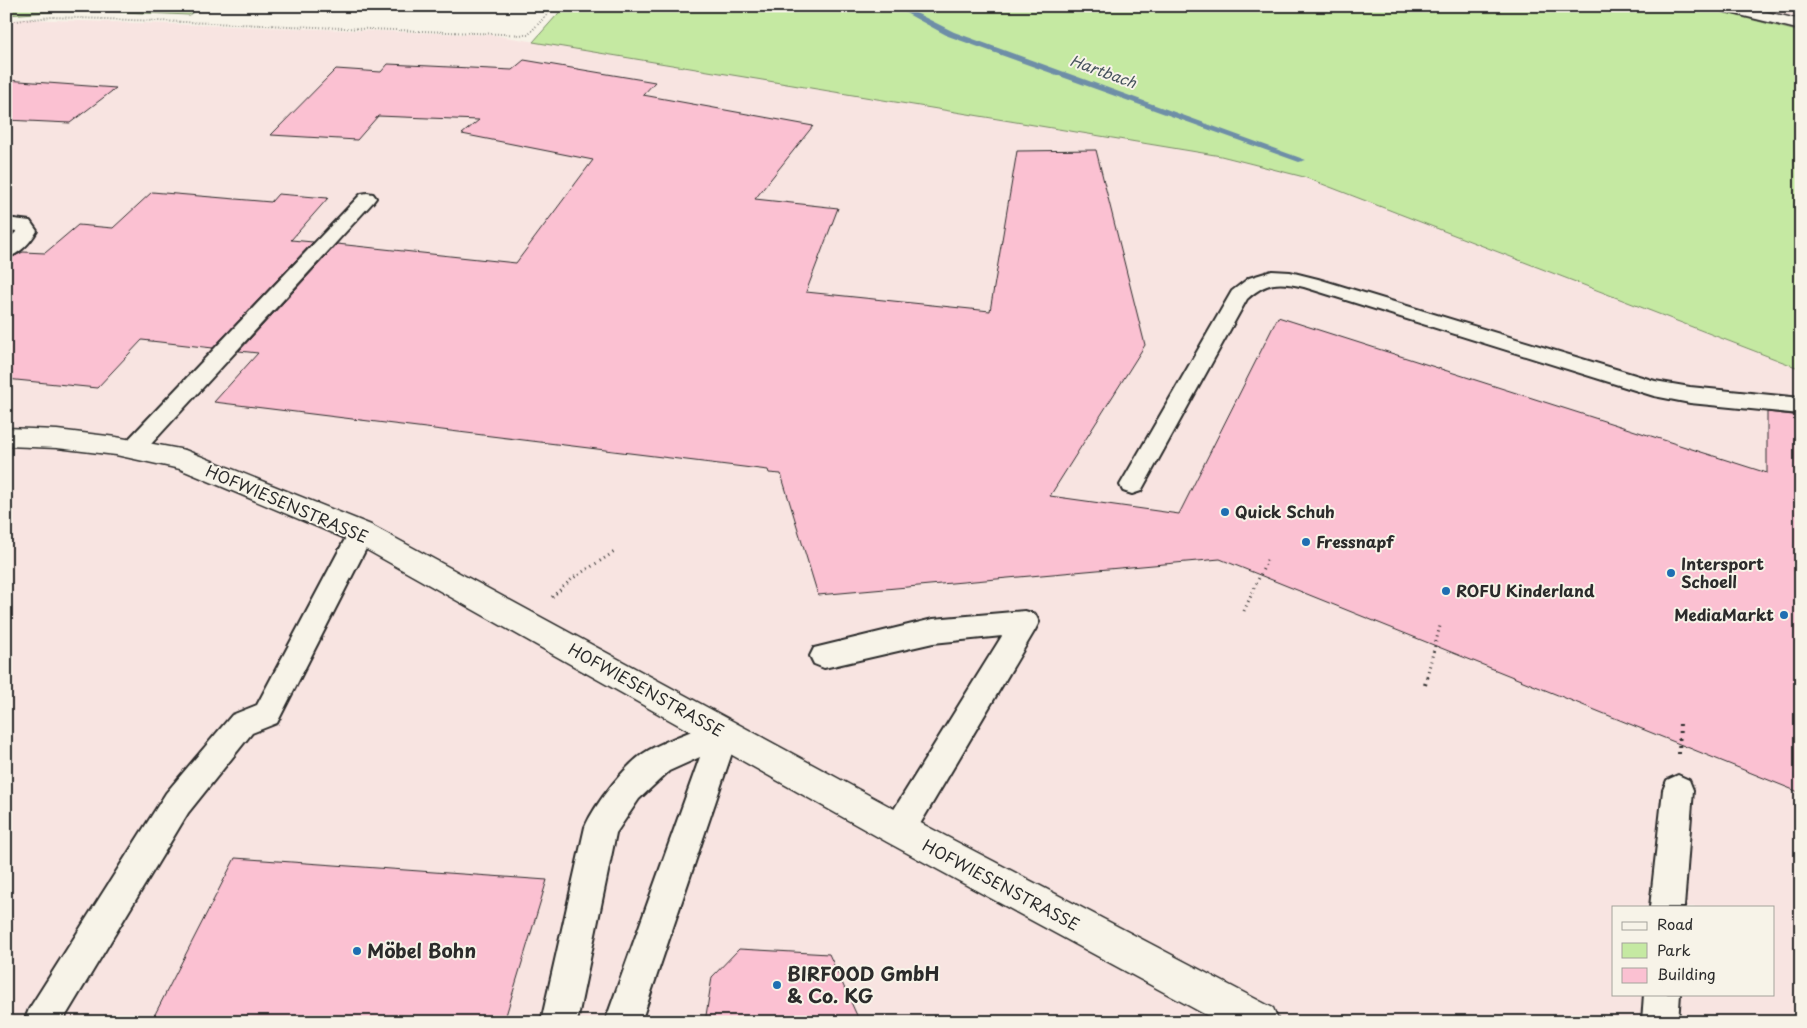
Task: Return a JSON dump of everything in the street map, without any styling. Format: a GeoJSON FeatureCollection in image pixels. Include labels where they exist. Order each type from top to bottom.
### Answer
{"type":"FeatureCollection","features":[{"type":"Feature","properties":{"kind":"street"},"geometry":{"type":"LineString","coordinates":[[1721,6],[1801,25]]}},
{"type":"Feature","properties":{"kind":"street","name":"HOFWIESENSTRASSE"},"geometry":{"type":"LineString","coordinates":[[6,437],[57,438],[185,460],[361,533],[899,830],[1259,1022]]}},
{"type":"Feature","properties":{"kind":"lane"},"geometry":{"type":"LineString","coordinates":[[133,450],[367,198]]}},
{"type":"Feature","properties":{"kind":"lane"},"geometry":{"type":"LineString","coordinates":[[6,224],[23,226],[27,231],[23,238],[6,252]]}},
{"type":"Feature","properties":{"kind":"lane"},"geometry":{"type":"LineString","coordinates":[[1132,485],[1239,294],[1250,283],[1268,276],[1288,277],[1311,282],[1654,388],[1690,395],[1801,406]]}},
{"type":"Feature","properties":{"kind":"lane"},"geometry":{"type":"LineString","coordinates":[[42,1022],[177,803],[242,724],[267,714],[361,533]]}},
{"type":"Feature","properties":{"kind":"lane"},"geometry":{"type":"LineString","coordinates":[[824,656],[934,631],[1025,622],[899,830]]}},
{"type":"Feature","properties":{"kind":"lane"},"geometry":{"type":"LineString","coordinates":[[559,1022],[600,827],[628,789],[658,761],[724,732]]}},
{"type":"Feature","properties":{"kind":"lane"},"geometry":{"type":"LineString","coordinates":[[623,1022],[724,732]]}},
{"type":"Feature","properties":{"kind":"lane"},"geometry":{"type":"LineString","coordinates":[[1667,906],[1678,790]]}},
{"type":"Feature","properties":{"kind":"lane"},"geometry":{"type":"LineString","coordinates":[[1660,1022],[1662,996]]}},
{"type":"Feature","properties":{"kind":"path"},"geometry":{"type":"LineString","coordinates":[[6,22],[52,17],[528,35],[555,6]]}},
{"type":"Feature","properties":{"kind":"path"},"geometry":{"type":"LineString","coordinates":[[526,624],[573,578],[616,551]]}},
{"type":"Feature","properties":{"kind":"path"},"geometry":{"type":"LineString","coordinates":[[1244,611],[1268,558]]}},
{"type":"Feature","properties":{"kind":"path"},"geometry":{"type":"LineString","coordinates":[[1425,685],[1440,626]]}},
{"type":"Feature","properties":{"kind":"shaded area"},"geometry":{"type":"Polygon","coordinates":[[[1698,6],[1801,6],[1801,32],[1698,6]]]}},
{"type":"Feature","properties":{"kind":"shaded area"},"geometry":{"type":"Polygon","coordinates":[[[25,19],[494,35],[1221,156],[1304,177],[1801,369],[1801,1022],[6,1022],[6,21],[25,19]]]}},
{"type":"Feature","properties":{"kind":"green space"},"geometry":{"type":"Polygon","coordinates":[[[6,6],[202,6],[189,15],[78,10],[6,15],[6,6]]]}},
{"type":"Feature","properties":{"kind":"green space"},"geometry":{"type":"Polygon","coordinates":[[[565,6],[1698,6],[1801,32],[1801,369],[1304,177],[1221,156],[533,42],[565,6]]]}},
{"type":"Feature","properties":{"kind":"building"},"geometry":{"type":"Polygon","coordinates":[[[524,60],[655,82],[643,95],[813,126],[755,199],[838,208],[806,292],[990,311],[1017,151],[1096,150],[1145,345],[1050,496],[1179,514],[1278,317],[1767,473],[1767,412],[1801,416],[1801,793],[1220,559],[818,595],[781,474],[769,473],[768,470],[214,402],[258,353],[239,351],[337,244],[516,263],[593,160],[462,134],[479,120],[378,116],[357,140],[271,135],[336,69],[381,72],[388,64],[512,70],[524,60]]]}},
{"type":"Feature","properties":{"kind":"building"},"geometry":{"type":"Polygon","coordinates":[[[6,80],[116,88],[70,123],[6,120],[6,80]]]}},
{"type":"Feature","properties":{"kind":"building"},"geometry":{"type":"Polygon","coordinates":[[[152,192],[271,202],[278,194],[328,198],[291,240],[313,242],[213,348],[142,340],[97,388],[6,379],[6,260],[23,252],[45,253],[78,225],[113,228],[152,192]]]}},
{"type":"Feature","properties":{"kind":"building","name":"Möbel Bohn"},"geometry":{"type":"Polygon","coordinates":[[[235,858],[547,880],[504,1022],[151,1022],[235,858]]]}},
{"type":"Feature","properties":{"kind":"building","name":"BIRFOOD GmbH & Co. KG"},"geometry":{"type":"Polygon","coordinates":[[[739,949],[829,954],[860,1022],[705,1022],[712,977],[739,949]]]}},
{"type":"Feature","properties":{"kind":"waterway","name":"Hartbach"},"geometry":{"type":"LineString","coordinates":[[896,6],[951,34],[1302,160]]}},
{"type":"Feature","properties":{"kind":"place","name":"Quick Schuh"},"geometry":{"type":"Point","coordinates":[1225,512]}},
{"type":"Feature","properties":{"kind":"place","name":"Fressnapf"},"geometry":{"type":"Point","coordinates":[1306,542]}},
{"type":"Feature","properties":{"kind":"place","name":"Intersport Schoell"},"geometry":{"type":"Point","coordinates":[1671,573]}},
{"type":"Feature","properties":{"kind":"place","name":"ROFU Kinderland"},"geometry":{"type":"Point","coordinates":[1446,591]}},
{"type":"Feature","properties":{"kind":"place","name":"MediaMarkt"},"geometry":{"type":"Point","coordinates":[1784,615]}},
{"type":"Feature","properties":{"kind":"place","name":"Möbel Bohn"},"geometry":{"type":"Point","coordinates":[357,951]}},
{"type":"Feature","properties":{"kind":"place","name":"BIRFOOD GmbH & Co. KG"},"geometry":{"type":"Point","coordinates":[777,985]}}]}
